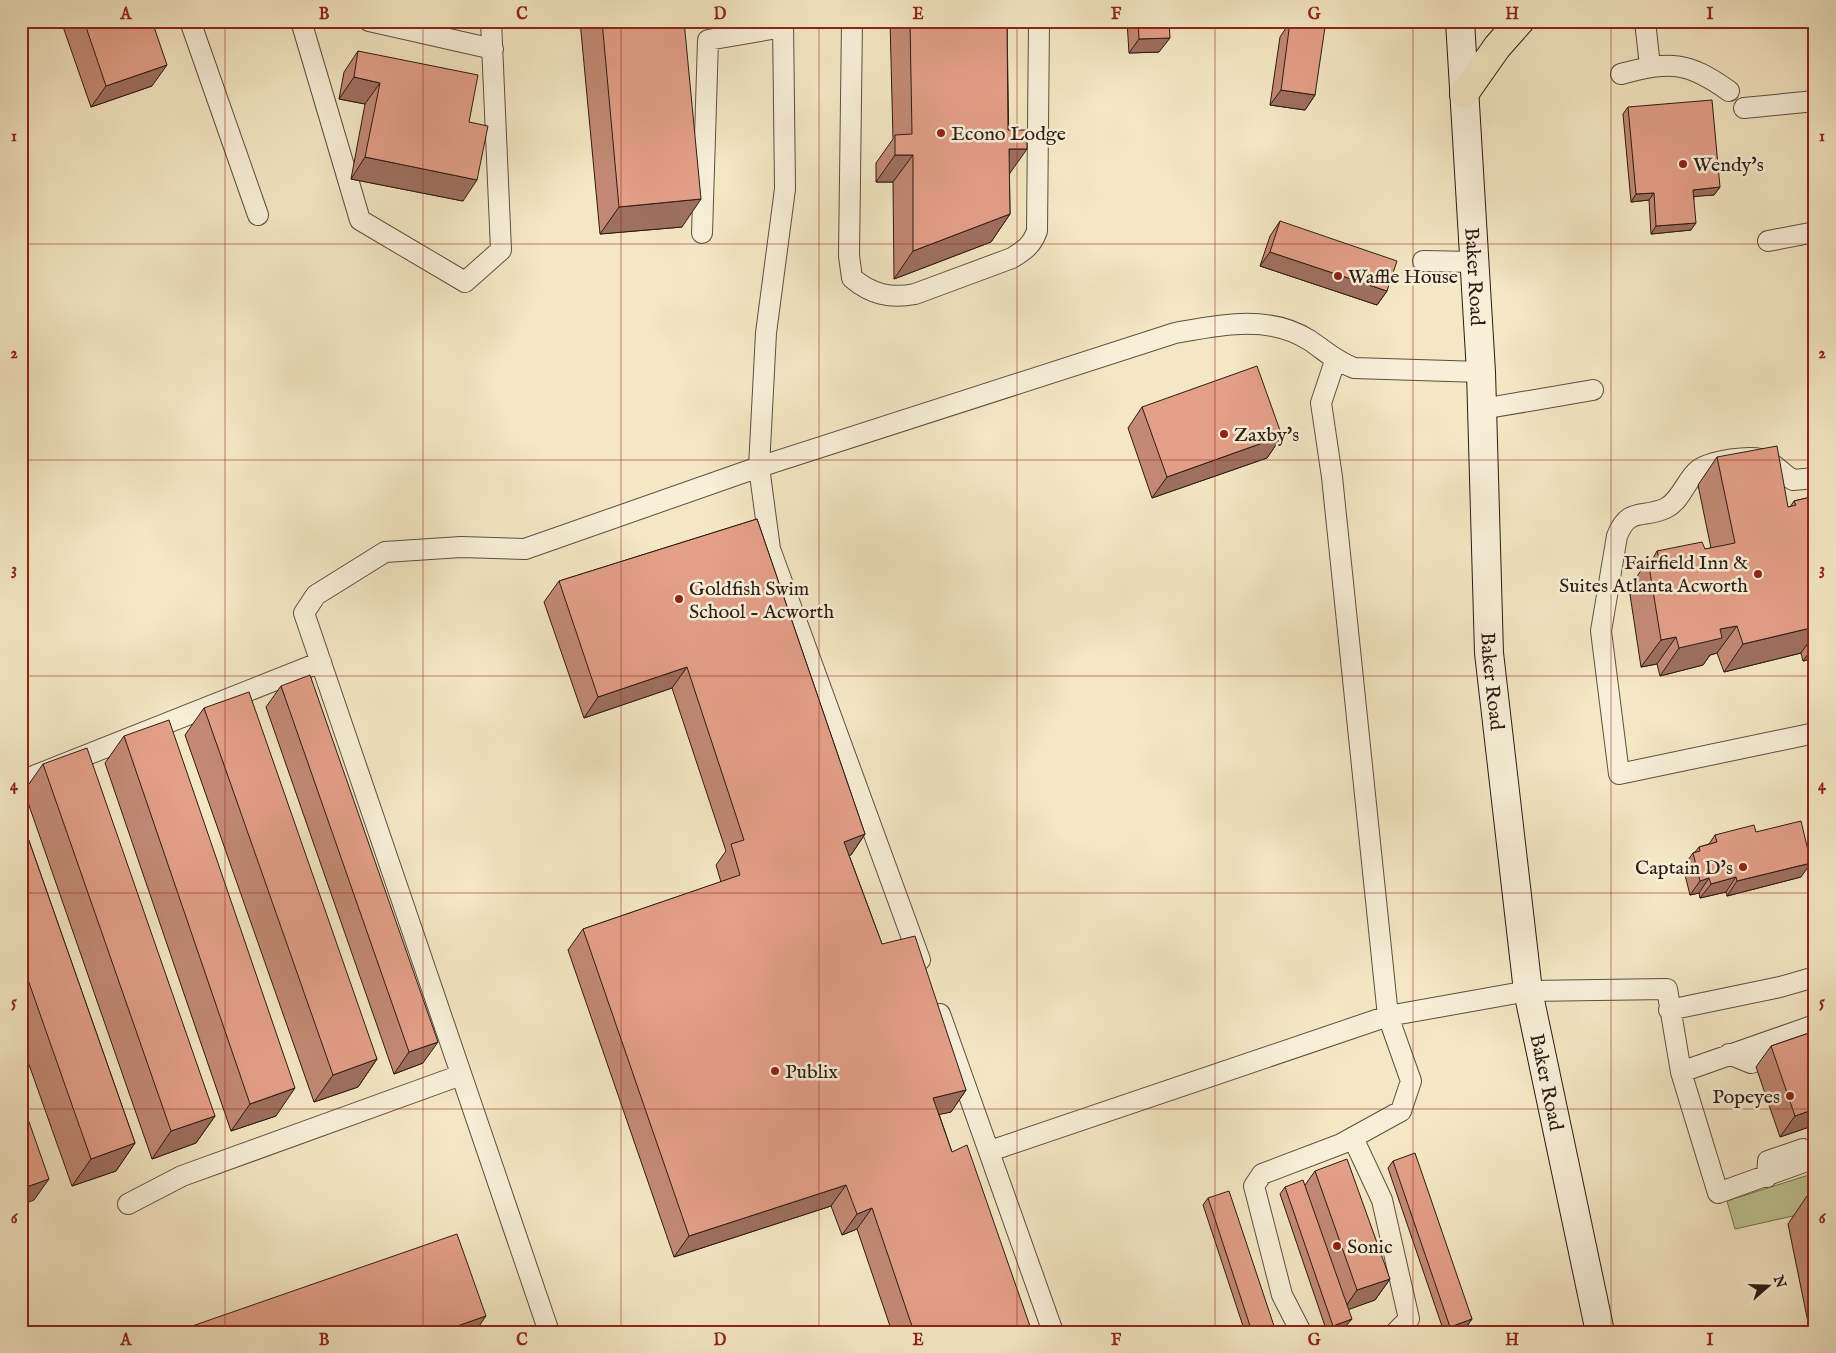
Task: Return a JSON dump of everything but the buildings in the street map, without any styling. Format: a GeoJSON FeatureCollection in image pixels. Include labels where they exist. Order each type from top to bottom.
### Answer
{"type":"FeatureCollection","features":[{"type":"Feature","properties":{"kind":"main road","name":"Baker Road"},"geometry":{"type":"LineString","coordinates":[[1460,21],[1482,409],[1489,653],[1528,991],[1600,1332]]}},
{"type":"Feature","properties":{"kind":"main road"},"geometry":{"type":"LineString","coordinates":[[1464,94],[1497,47],[1520,21]]}},
{"type":"Feature","properties":{"kind":"lane"},"geometry":{"type":"LineString","coordinates":[[190,21],[258,216]]}},
{"type":"Feature","properties":{"kind":"lane"},"geometry":{"type":"LineString","coordinates":[[301,21],[360,220],[465,282],[501,250],[492,21]]}},
{"type":"Feature","properties":{"kind":"lane"},"geometry":{"type":"LineString","coordinates":[[369,21],[493,50]]}},
{"type":"Feature","properties":{"kind":"lane"},"geometry":{"type":"LineString","coordinates":[[852,21],[849,256],[852,278],[866,289],[884,296],[902,297],[915,294],[1012,258],[1034,241],[1037,230],[1039,21]]}},
{"type":"Feature","properties":{"kind":"lane"},"geometry":{"type":"LineString","coordinates":[[1645,21],[1650,66]]}},
{"type":"Feature","properties":{"kind":"lane"},"geometry":{"type":"LineString","coordinates":[[702,233],[708,40],[783,24],[785,189],[766,333],[759,467],[770,549],[990,1151],[1053,1332]]}},
{"type":"Feature","properties":{"kind":"lane"},"geometry":{"type":"LineString","coordinates":[[1621,74],[1650,66],[1680,65],[1712,79],[1729,91]]}},
{"type":"Feature","properties":{"kind":"lane"},"geometry":{"type":"LineString","coordinates":[[1744,108],[1815,101]]}},
{"type":"Feature","properties":{"kind":"lane"},"geometry":{"type":"LineString","coordinates":[[1768,241],[1815,232]]}},
{"type":"Feature","properties":{"kind":"lane"},"geometry":{"type":"LineString","coordinates":[[1424,261],[1474,262]]}},
{"type":"Feature","properties":{"kind":"lane"},"geometry":{"type":"LineString","coordinates":[[549,1332],[304,613],[316,595],[384,552],[460,547],[524,550],[759,467],[1174,333],[1226,324],[1268,323],[1308,339],[1335,360],[1354,368],[1480,372]]}},
{"type":"Feature","properties":{"kind":"lane"},"geometry":{"type":"LineString","coordinates":[[1301,1332],[1282,1295],[1254,1186],[1262,1174],[1353,1138],[1401,1111],[1411,1081],[1388,1016],[1332,477],[1321,404],[1335,360]]}},
{"type":"Feature","properties":{"kind":"lane"},"geometry":{"type":"LineString","coordinates":[[1482,409],[1593,390]]}},
{"type":"Feature","properties":{"kind":"lane"},"geometry":{"type":"LineString","coordinates":[[1815,478],[1793,480],[1769,461],[1752,457],[1734,459],[1697,471],[1668,507],[1632,516],[1622,523],[1617,536],[1601,631],[1619,774],[1815,734]]}},
{"type":"Feature","properties":{"kind":"lane"},"geometry":{"type":"LineString","coordinates":[[21,781],[321,662]]}},
{"type":"Feature","properties":{"kind":"lane"},"geometry":{"type":"LineString","coordinates":[[1669,1010],[1780,987],[1815,977]]}},
{"type":"Feature","properties":{"kind":"lane"},"geometry":{"type":"LineString","coordinates":[[990,1151],[1388,1016],[1528,991],[1667,989],[1669,1010],[1681,1072],[1718,1193],[1767,1177],[1815,1158]]}},
{"type":"Feature","properties":{"kind":"lane"},"geometry":{"type":"LineString","coordinates":[[1681,1072],[1815,1025]]}},
{"type":"Feature","properties":{"kind":"lane"},"geometry":{"type":"LineString","coordinates":[[1729,1054],[1751,1063],[1815,1040]]}},
{"type":"Feature","properties":{"kind":"lane"},"geometry":{"type":"LineString","coordinates":[[128,1204],[182,1176],[461,1075]]}},
{"type":"Feature","properties":{"kind":"lane"},"geometry":{"type":"LineString","coordinates":[[1353,1138],[1382,1200],[1409,1319],[1396,1332]]}},
{"type":"Feature","properties":{"kind":"lane"},"geometry":{"type":"LineString","coordinates":[[1767,1177],[1768,1161],[1815,1145]]}},
{"type":"Feature","properties":{"kind":"green space"},"geometry":{"type":"Polygon","coordinates":[[[1815,1173],[1815,1211],[1735,1229],[1727,1201],[1815,1173]]]}},
{"type":"Feature","properties":{"kind":"place","name":"Econo Lodge"},"geometry":{"type":"Point","coordinates":[941,133]}},
{"type":"Feature","properties":{"kind":"place","name":"Wendy's"},"geometry":{"type":"Point","coordinates":[1683,164]}},
{"type":"Feature","properties":{"kind":"place","name":"Waffle House"},"geometry":{"type":"Point","coordinates":[1338,276]}},
{"type":"Feature","properties":{"kind":"place","name":"Zaxby's"},"geometry":{"type":"Point","coordinates":[1224,434]}},
{"type":"Feature","properties":{"kind":"place","name":"Fairfield Inn & Suites Atlanta Acworth"},"geometry":{"type":"Point","coordinates":[1758,574]}},
{"type":"Feature","properties":{"kind":"place","name":"Goldfish Swim School - Acworth"},"geometry":{"type":"Point","coordinates":[679,599]}},
{"type":"Feature","properties":{"kind":"place","name":"Captain D's"},"geometry":{"type":"Point","coordinates":[1743,867]}},
{"type":"Feature","properties":{"kind":"place","name":"Publix"},"geometry":{"type":"Point","coordinates":[775,1071]}},
{"type":"Feature","properties":{"kind":"place","name":"Popeyes"},"geometry":{"type":"Point","coordinates":[1790,1096]}},
{"type":"Feature","properties":{"kind":"place","name":"Sonic"},"geometry":{"type":"Point","coordinates":[1337,1246]}}]}
